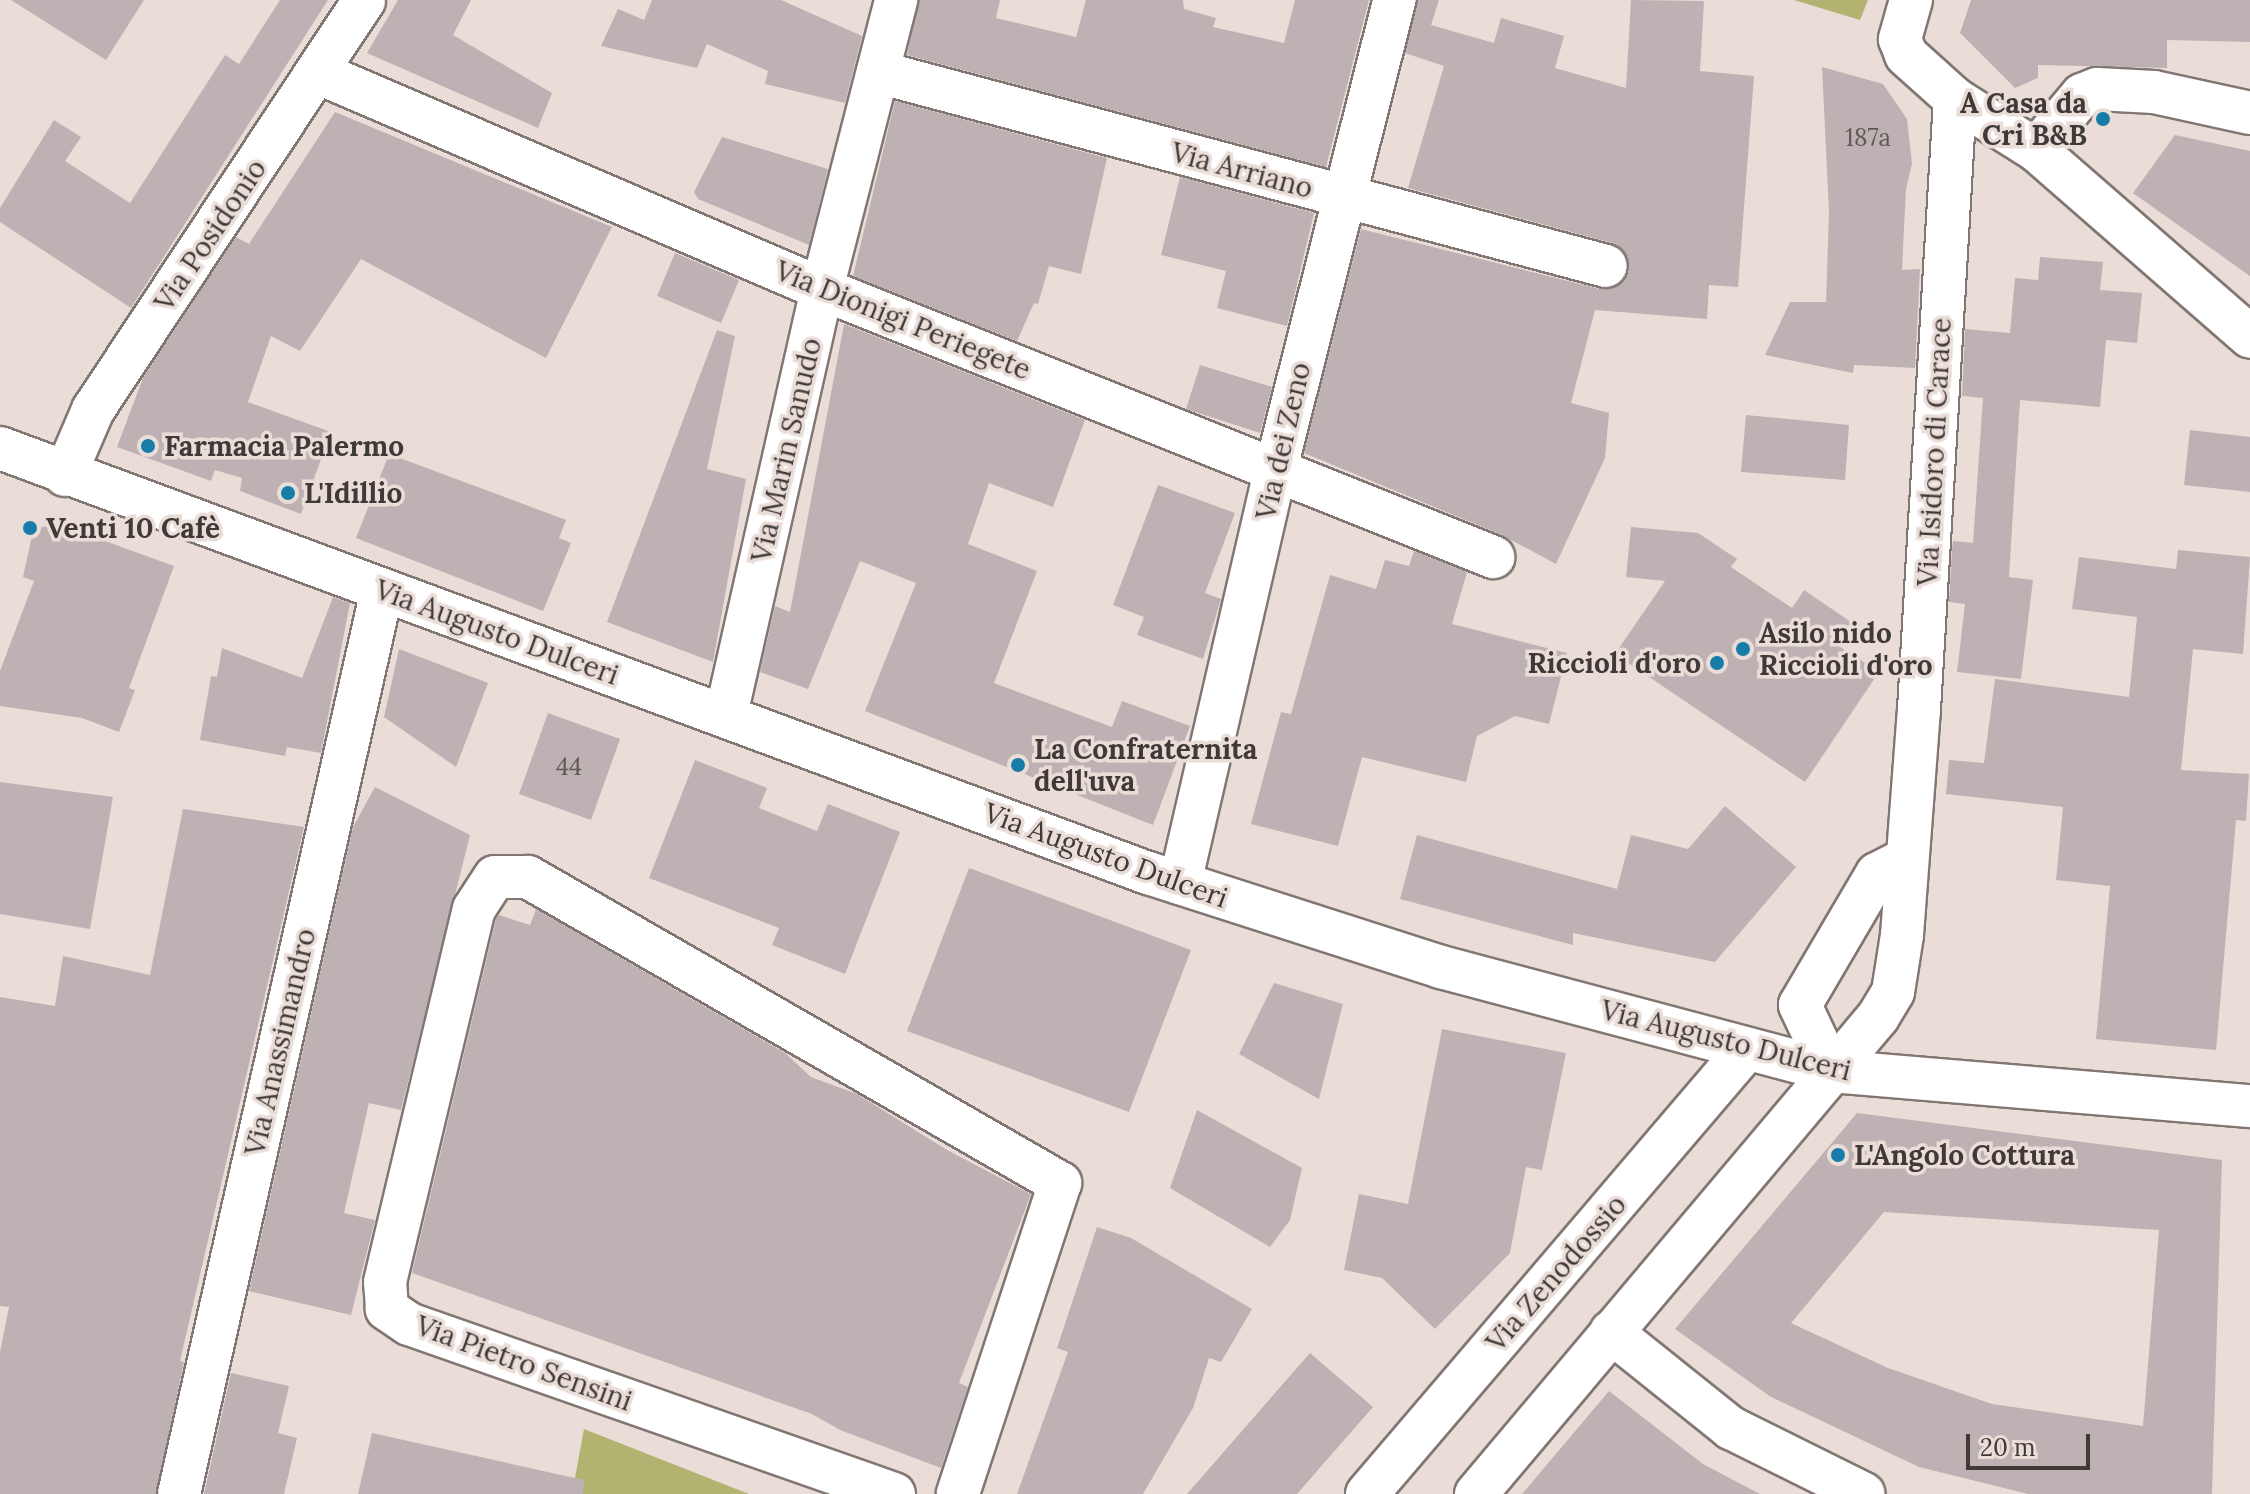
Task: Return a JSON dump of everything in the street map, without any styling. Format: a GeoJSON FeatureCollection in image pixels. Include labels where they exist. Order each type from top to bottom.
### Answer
{"type":"FeatureCollection","features":[{"type":"Feature","properties":{"kind":"street","name":"Via Posidonio"},"geometry":{"type":"LineString","coordinates":[[65,475],[93,410],[319,73],[364,0]]}},
{"type":"Feature","properties":{"kind":"street","name":"Via Marin Sanudo"},"geometry":{"type":"LineString","coordinates":[[726,715],[822,289],[896,0]]}},
{"type":"Feature","properties":{"kind":"street","name":"Via dei Zeno"},"geometry":{"type":"LineString","coordinates":[[1180,883],[1276,468],[1342,196],[1394,0]]}},
{"type":"Feature","properties":{"kind":"street"},"geometry":{"type":"LineString","coordinates":[[1911,0],[1902,47],[1955,99],[2036,150],[2250,337]]}},
{"type":"Feature","properties":{"kind":"street","name":"Via Arriano"},"geometry":{"type":"LineString","coordinates":[[878,72],[1606,266]]}},
{"type":"Feature","properties":{"kind":"street","name":"Via Dionigi Periegete"},"geometry":{"type":"LineString","coordinates":[[319,73],[822,289],[1493,557]]}},
{"type":"Feature","properties":{"kind":"street"},"geometry":{"type":"LineString","coordinates":[[2036,150],[2082,95],[2097,89],[2154,92],[2250,113]]}},
{"type":"Feature","properties":{"kind":"street","name":"Via Isidoro di Carace"},"geometry":{"type":"LineString","coordinates":[[1831,1071],[1878,1017],[1893,992],[1907,859],[1955,99]]}},
{"type":"Feature","properties":{"kind":"street","name":"Via Augusto Dulceri"},"geometry":{"type":"LineString","coordinates":[[0,448],[65,475],[1180,883],[1441,967],[1745,1051],[1831,1071],[2250,1106]]}},
{"type":"Feature","properties":{"kind":"street","name":"Via Anassimandro"},"geometry":{"type":"LineString","coordinates":[[179,1494],[382,590]]}},
{"type":"Feature","properties":{"kind":"street"},"geometry":{"type":"LineString","coordinates":[[1476,1494],[1831,1071],[1800,1005],[1877,874],[1907,859]]}},
{"type":"Feature","properties":{"kind":"street","name":"Via Pietro Sensini"},"geometry":{"type":"LineString","coordinates":[[894,1494],[409,1324],[387,1309],[385,1282],[474,909],[495,877],[528,877],[1060,1183],[958,1494]]}},
{"type":"Feature","properties":{"kind":"street","name":"Via Zenodossio"},"geometry":{"type":"LineString","coordinates":[[1367,1494],[1745,1051]]}},
{"type":"Feature","properties":{"kind":"street"},"geometry":{"type":"LineString","coordinates":[[1611,1332],[1731,1428],[1864,1494]]}},
{"type":"Feature","properties":{"kind":"green space"},"geometry":{"type":"Polygon","coordinates":[[[1794,0],[1868,0],[1860,20],[1794,0]]]}},
{"type":"Feature","properties":{"kind":"green space"},"geometry":{"type":"Polygon","coordinates":[[[584,1429],[749,1494],[572,1494],[584,1429]]]}},
{"type":"Feature","properties":{"kind":"building"},"geometry":{"type":"Polygon","coordinates":[[[11,0],[144,0],[106,60],[11,0]]]}},
{"type":"Feature","properties":{"kind":"building"},"geometry":{"type":"Polygon","coordinates":[[[280,0],[328,0],[131,308],[0,222],[0,208],[54,120],[81,137],[65,161],[130,203],[225,55],[239,64],[280,0]]]}},
{"type":"Feature","properties":{"kind":"building"},"geometry":{"type":"Polygon","coordinates":[[[398,0],[471,0],[453,35],[552,93],[538,128],[367,53],[398,0]]]}},
{"type":"Feature","properties":{"kind":"building"},"geometry":{"type":"Polygon","coordinates":[[[652,0],[781,0],[862,36],[845,103],[765,84],[768,71],[707,44],[697,68],[601,46],[618,9],[644,20],[652,0]]]}},
{"type":"Feature","properties":{"kind":"building"},"geometry":{"type":"Polygon","coordinates":[[[919,0],[1000,0],[996,18],[1076,37],[1086,0],[1183,0],[1184,9],[1216,18],[1213,27],[1284,43],[1295,0],[1369,0],[1326,167],[907,55],[919,0]]]}},
{"type":"Feature","properties":{"kind":"building"},"geometry":{"type":"Polygon","coordinates":[[[1417,0],[1439,0],[1431,25],[1494,43],[1501,18],[1564,36],[1555,68],[1626,88],[1631,0],[1704,1],[1700,71],[1754,76],[1738,287],[1709,285],[1707,319],[1595,310],[1571,403],[1609,413],[1605,458],[1556,564],[1502,535],[1304,453],[1361,229],[1600,289],[1622,283],[1629,271],[1623,250],[1612,243],[1408,188],[1444,66],[1405,53],[1417,0]]]}},
{"type":"Feature","properties":{"kind":"building"},"geometry":{"type":"Polygon","coordinates":[[[1971,0],[2250,0],[2250,42],[2167,40],[2167,68],[2038,65],[2038,78],[2015,88],[1960,33],[1971,0]]]}},
{"type":"Feature","properties":{"kind":"building"},"geometry":{"type":"Polygon","coordinates":[[[1822,67],[1883,84],[1907,119],[1912,164],[1906,189],[1902,270],[1920,269],[1915,368],[1854,365],[1853,373],[1765,355],[1790,302],[1826,302],[1829,212],[1822,67]]]}},
{"type":"Feature","properties":{"kind":"building"},"geometry":{"type":"Polygon","coordinates":[[[895,101],[1107,158],[1081,274],[1049,266],[1038,304],[1034,303],[1017,341],[853,276],[895,101]]]}},
{"type":"Feature","properties":{"kind":"building"},"geometry":{"type":"Polygon","coordinates":[[[335,112],[612,227],[546,358],[361,259],[300,351],[271,336],[248,402],[331,432],[301,514],[240,491],[242,478],[215,470],[211,481],[117,447],[143,378],[236,237],[249,244],[335,112]]]}},
{"type":"Feature","properties":{"kind":"building"},"geometry":{"type":"Polygon","coordinates":[[[2175,135],[2250,151],[2250,276],[2133,193],[2175,135]]]}},
{"type":"Feature","properties":{"kind":"building"},"geometry":{"type":"Polygon","coordinates":[[[722,137],[828,169],[809,245],[698,199],[694,192],[722,137]]]}},
{"type":"Feature","properties":{"kind":"building"},"geometry":{"type":"Polygon","coordinates":[[[1180,177],[1314,213],[1287,326],[1217,308],[1226,271],[1161,255],[1180,177]]]}},
{"type":"Feature","properties":{"kind":"building"},"geometry":{"type":"Polygon","coordinates":[[[675,253],[739,280],[721,323],[657,296],[675,253]]]}},
{"type":"Feature","properties":{"kind":"building"},"geometry":{"type":"Polygon","coordinates":[[[2040,257],[2103,262],[2100,290],[2142,293],[2137,343],[2106,340],[2100,407],[2020,400],[2009,577],[2033,580],[2021,679],[1957,672],[1965,604],[1949,602],[1952,549],[1953,541],[1973,543],[1983,398],[1962,396],[1965,329],[2010,333],[2015,278],[2038,280],[2040,257]]]}},
{"type":"Feature","properties":{"kind":"building"},"geometry":{"type":"Polygon","coordinates":[[[844,324],[1085,420],[1053,507],[989,483],[968,544],[1037,571],[994,683],[1112,727],[1122,701],[1190,726],[1153,825],[865,711],[916,583],[860,561],[808,689],[760,672],[775,606],[790,612],[844,324]]]}},
{"type":"Feature","properties":{"kind":"building"},"geometry":{"type":"Polygon","coordinates":[[[717,330],[735,336],[707,469],[746,479],[713,662],[607,622],[717,330]]]}},
{"type":"Feature","properties":{"kind":"building"},"geometry":{"type":"Polygon","coordinates":[[[1200,365],[1272,387],[1260,433],[1186,409],[1200,365]]]}},
{"type":"Feature","properties":{"kind":"building"},"geometry":{"type":"Polygon","coordinates":[[[1746,415],[1849,425],[1845,480],[1741,472],[1746,415]]]}},
{"type":"Feature","properties":{"kind":"building"},"geometry":{"type":"Polygon","coordinates":[[[2190,430],[2250,437],[2250,492],[2184,485],[2190,430]]]}},
{"type":"Feature","properties":{"kind":"building"},"geometry":{"type":"Polygon","coordinates":[[[389,454],[566,520],[559,538],[571,543],[543,611],[356,538],[389,454]]]}},
{"type":"Feature","properties":{"kind":"building"},"geometry":{"type":"Polygon","coordinates":[[[1158,485],[1235,513],[1205,593],[1221,599],[1203,659],[1137,635],[1144,617],[1113,605],[1158,485]]]}},
{"type":"Feature","properties":{"kind":"building"},"geometry":{"type":"Polygon","coordinates":[[[61,525],[174,566],[129,688],[135,690],[119,732],[82,718],[0,706],[0,671],[34,581],[23,577],[32,536],[42,527],[61,525]]]}},
{"type":"Feature","properties":{"kind":"building","name":"Riccioli d'oro"},"geometry":{"type":"Polygon","coordinates":[[[1631,527],[1698,533],[1737,559],[1731,567],[1792,608],[1804,590],[1854,624],[1839,646],[1879,672],[1805,782],[1615,654],[1665,581],[1626,577],[1631,527]]]}},
{"type":"Feature","properties":{"kind":"building"},"geometry":{"type":"Polygon","coordinates":[[[2178,550],[2250,557],[2243,654],[2193,649],[2181,770],[2249,774],[2246,821],[2236,820],[2216,1050],[2096,1039],[2110,886],[2056,880],[2063,807],[1946,794],[1949,760],[1984,763],[1995,679],[2129,697],[2137,617],[2072,609],[2079,557],[2176,569],[2178,550]]]}},
{"type":"Feature","properties":{"kind":"building"},"geometry":{"type":"Polygon","coordinates":[[[1414,551],[1467,572],[1452,624],[1567,653],[1549,724],[1515,716],[1477,736],[1466,782],[1362,757],[1338,846],[1251,824],[1281,712],[1291,714],[1330,575],[1376,589],[1385,560],[1409,566],[1414,551]]]}},
{"type":"Feature","properties":{"kind":"building"},"geometry":{"type":"Polygon","coordinates":[[[333,597],[350,603],[321,753],[287,747],[285,756],[200,740],[211,676],[217,677],[222,648],[302,678],[333,597]]]}},
{"type":"Feature","properties":{"kind":"building"},"geometry":{"type":"Polygon","coordinates":[[[399,649],[488,683],[456,767],[384,717],[399,649]]]}},
{"type":"Feature","properties":{"kind":"building"},"geometry":{"type":"Polygon","coordinates":[[[548,713],[620,739],[591,820],[519,794],[548,713]]]}},
{"type":"Feature","properties":{"kind":"building"},"geometry":{"type":"Polygon","coordinates":[[[695,760],[767,788],[759,808],[817,831],[828,804],[900,832],[845,974],[772,945],[779,928],[649,878],[695,760]]]}},
{"type":"Feature","properties":{"kind":"building"},"geometry":{"type":"Polygon","coordinates":[[[0,782],[113,797],[90,929],[0,914],[0,782]]]}},
{"type":"Feature","properties":{"kind":"building"},"geometry":{"type":"Polygon","coordinates":[[[375,787],[470,835],[401,1110],[369,1103],[344,1213],[375,1220],[351,1315],[249,1291],[353,827],[375,787]]]}},
{"type":"Feature","properties":{"kind":"building"},"geometry":{"type":"Polygon","coordinates":[[[1725,806],[1796,867],[1715,962],[1573,933],[1573,945],[1400,899],[1417,835],[1617,889],[1631,835],[1688,849],[1725,806]]]}},
{"type":"Feature","properties":{"kind":"building"},"geometry":{"type":"Polygon","coordinates":[[[183,809],[304,827],[180,1361],[184,1362],[156,1494],[0,1494],[0,1352],[9,1307],[0,1306],[0,997],[55,1006],[63,956],[150,975],[183,809]]]}},
{"type":"Feature","properties":{"kind":"building"},"geometry":{"type":"Polygon","coordinates":[[[969,868],[1191,950],[1129,1112],[907,1031],[969,868]]]}},
{"type":"Feature","properties":{"kind":"building"},"geometry":{"type":"Polygon","coordinates":[[[536,909],[785,1053],[811,1077],[857,1094],[947,1150],[1031,1194],[959,1383],[968,1387],[941,1468],[840,1430],[812,1414],[412,1273],[496,919],[499,915],[530,925],[536,909]]]}},
{"type":"Feature","properties":{"kind":"building"},"geometry":{"type":"Polygon","coordinates":[[[1274,983],[1343,1004],[1319,1099],[1239,1054],[1274,983]]]}},
{"type":"Feature","properties":{"kind":"building"},"geometry":{"type":"Polygon","coordinates":[[[1442,1029],[1566,1053],[1542,1170],[1526,1167],[1510,1253],[1435,1329],[1382,1278],[1344,1270],[1359,1194],[1408,1204],[1442,1029]]]}},
{"type":"Feature","properties":{"kind":"building"},"geometry":{"type":"Polygon","coordinates":[[[1197,1110],[1302,1168],[1290,1220],[1270,1247],[1170,1188],[1197,1110]]]}},
{"type":"Feature","properties":{"kind":"building"},"geometry":{"type":"Polygon","coordinates":[[[1857,1113],[2222,1160],[2212,1494],[2028,1494],[1919,1467],[1771,1397],[1675,1329],[1857,1113]],[[1884,1212],[1791,1323],[1888,1368],[1992,1404],[2143,1426],[2159,1230],[1884,1212]]]}},
{"type":"Feature","properties":{"kind":"building"},"geometry":{"type":"Polygon","coordinates":[[[1097,1227],[1131,1238],[1252,1309],[1221,1362],[1209,1358],[1193,1408],[1143,1494],[1017,1494],[1068,1352],[1057,1348],[1097,1227]]]}},
{"type":"Feature","properties":{"kind":"building"},"geometry":{"type":"Polygon","coordinates":[[[1310,1353],[1373,1407],[1297,1494],[1187,1494],[1310,1353]]]}},
{"type":"Feature","properties":{"kind":"building"},"geometry":{"type":"Polygon","coordinates":[[[231,1373],[289,1386],[278,1433],[297,1438],[284,1494],[204,1494],[231,1373]]]}},
{"type":"Feature","properties":{"kind":"building"},"geometry":{"type":"Polygon","coordinates":[[[1609,1391],[1703,1464],[1760,1494],[1522,1494],[1609,1391]]]}},
{"type":"Feature","properties":{"kind":"building"},"geometry":{"type":"Polygon","coordinates":[[[372,1433],[584,1480],[583,1494],[358,1494],[372,1433]]]}},
{"type":"Feature","properties":{"kind":"place","name":"A Casa da Cri B&B"},"geometry":{"type":"Point","coordinates":[2103,119]}},
{"type":"Feature","properties":{"kind":"place","name":"Farmacia Palermo"},"geometry":{"type":"Point","coordinates":[148,446]}},
{"type":"Feature","properties":{"kind":"place","name":"L'Idillio"},"geometry":{"type":"Point","coordinates":[288,493]}},
{"type":"Feature","properties":{"kind":"place","name":"Venti 10 Cafè"},"geometry":{"type":"Point","coordinates":[30,528]}},
{"type":"Feature","properties":{"kind":"place","name":"Asilo nido Riccioli d'oro"},"geometry":{"type":"Point","coordinates":[1743,649]}},
{"type":"Feature","properties":{"kind":"place","name":"Riccioli d'oro"},"geometry":{"type":"Point","coordinates":[1717,663]}},
{"type":"Feature","properties":{"kind":"place","name":"La Confraternita dell'uva"},"geometry":{"type":"Point","coordinates":[1018,765]}},
{"type":"Feature","properties":{"kind":"place","name":"L'Angolo Cottura"},"geometry":{"type":"Point","coordinates":[1838,1155]}}]}
